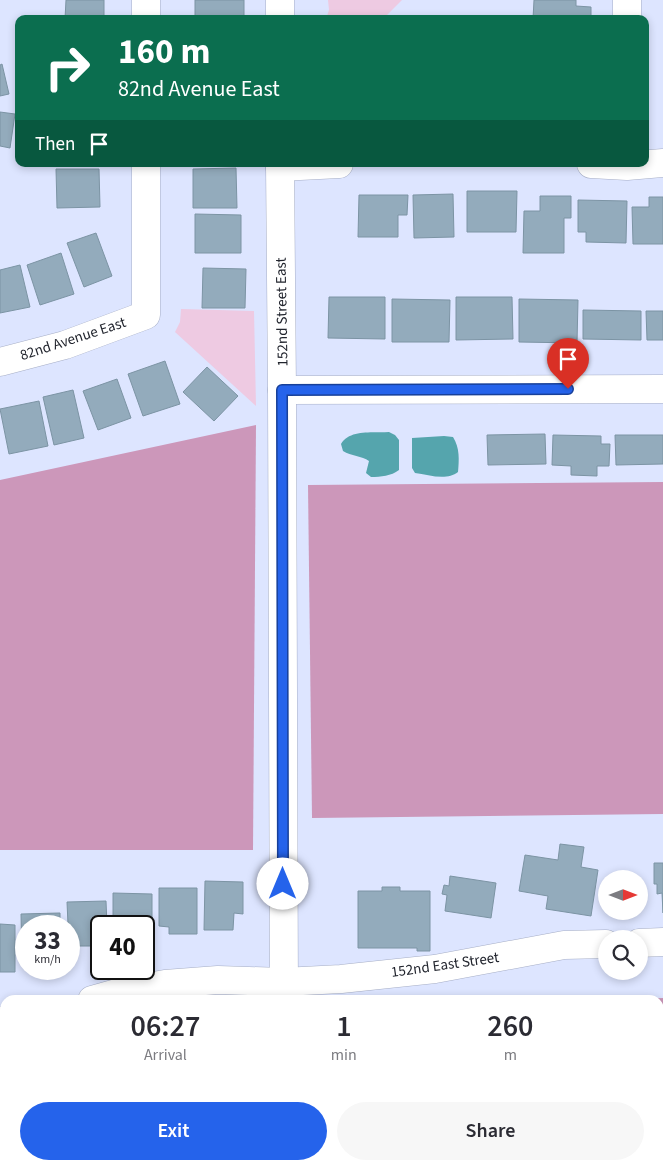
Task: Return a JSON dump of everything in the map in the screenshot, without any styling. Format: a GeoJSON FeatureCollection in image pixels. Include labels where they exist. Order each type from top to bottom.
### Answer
{"type":"FeatureCollection","features":[{"type":"Feature","properties":{"kind":"street"},"geometry":{"type":"LineString","coordinates":[[146,0],[146,15]]}},
{"type":"Feature","properties":{"kind":"street"},"geometry":{"type":"LineString","coordinates":[[280,0],[280,15]]}},
{"type":"Feature","properties":{"kind":"street"},"geometry":{"type":"LineString","coordinates":[[627,0],[627,15]]}},
{"type":"Feature","properties":{"kind":"street"},"geometry":{"type":"LineString","coordinates":[[649,164],[663,163]]}},
{"type":"Feature","properties":{"kind":"street","name":"82nd Avenue East"},"geometry":{"type":"LineString","coordinates":[[0,362],[65,345],[146,315],[146,167]]}},
{"type":"Feature","properties":{"kind":"street","name":"152nd Street East"},"geometry":{"type":"LineString","coordinates":[[280,167],[283,991]]}},
{"type":"Feature","properties":{"kind":"street"},"geometry":{"type":"LineString","coordinates":[[282,390],[663,389]]}},
{"type":"Feature","properties":{"kind":"street"},"geometry":{"type":"LineString","coordinates":[[648,943],[663,942]]}},
{"type":"Feature","properties":{"kind":"street","name":"152nd East Street"},"geometry":{"type":"LineString","coordinates":[[110,995],[165,984],[218,980],[283,991],[341,979],[436,969],[564,945],[598,944]]}},
{"type":"Feature","properties":{"kind":"shaded area"},"geometry":{"type":"Polygon","coordinates":[[[328,0],[402,0],[387,15],[327,15],[328,0]]]}},
{"type":"Feature","properties":{"kind":"shaded area"},"geometry":{"type":"Polygon","coordinates":[[[181,309],[254,311],[256,406],[175,332],[180,322],[181,309]]]}},
{"type":"Feature","properties":{"kind":"shaded area"},"geometry":{"type":"Polygon","coordinates":[[[256,425],[253,850],[0,850],[0,480],[256,425]]]}},
{"type":"Feature","properties":{"kind":"shaded area"},"geometry":{"type":"Polygon","coordinates":[[[389,432],[399,440],[399,470],[393,474],[371,477],[366,473],[369,461],[343,451],[341,444],[350,436],[362,433],[389,432]]]}},
{"type":"Feature","properties":{"kind":"shaded area"},"geometry":{"type":"Polygon","coordinates":[[[453,437],[457,445],[458,472],[454,475],[443,477],[415,473],[412,468],[412,438],[453,437]]]}},
{"type":"Feature","properties":{"kind":"shaded area"},"geometry":{"type":"Polygon","coordinates":[[[663,482],[663,814],[312,818],[308,485],[663,482]]]}},
{"type":"Feature","properties":{"kind":"building"},"geometry":{"type":"Polygon","coordinates":[[[66,0],[104,0],[104,15],[65,15],[66,0]]]}},
{"type":"Feature","properties":{"kind":"building"},"geometry":{"type":"Polygon","coordinates":[[[195,0],[244,0],[244,15],[195,15],[195,0]]]}},
{"type":"Feature","properties":{"kind":"building"},"geometry":{"type":"Polygon","coordinates":[[[534,0],[576,0],[576,6],[591,7],[591,15],[533,15],[534,0]]]}},
{"type":"Feature","properties":{"kind":"building"},"geometry":{"type":"Polygon","coordinates":[[[2,64],[9,94],[0,96],[0,65],[2,64]]]}},
{"type":"Feature","properties":{"kind":"building"},"geometry":{"type":"Polygon","coordinates":[[[0,112],[15,114],[10,148],[0,146],[0,112]]]}},
{"type":"Feature","properties":{"kind":"building"},"geometry":{"type":"Polygon","coordinates":[[[236,168],[237,208],[193,208],[193,169],[236,168]]]}},
{"type":"Feature","properties":{"kind":"building"},"geometry":{"type":"Polygon","coordinates":[[[56,169],[99,169],[100,207],[57,208],[56,169]]]}},
{"type":"Feature","properties":{"kind":"building"},"geometry":{"type":"Polygon","coordinates":[[[467,191],[517,191],[516,232],[467,232],[467,191]]]}},
{"type":"Feature","properties":{"kind":"building"},"geometry":{"type":"Polygon","coordinates":[[[453,194],[454,237],[414,238],[413,195],[453,194]]]}},
{"type":"Feature","properties":{"kind":"building"},"geometry":{"type":"Polygon","coordinates":[[[359,195],[408,195],[407,215],[398,215],[398,237],[358,237],[359,195]]]}},
{"type":"Feature","properties":{"kind":"building"},"geometry":{"type":"Polygon","coordinates":[[[540,196],[571,196],[571,218],[564,218],[564,253],[523,253],[524,211],[540,211],[540,196]]]}},
{"type":"Feature","properties":{"kind":"building"},"geometry":{"type":"Polygon","coordinates":[[[649,197],[663,197],[663,244],[633,244],[632,207],[649,207],[649,197]]]}},
{"type":"Feature","properties":{"kind":"building"},"geometry":{"type":"Polygon","coordinates":[[[578,200],[627,201],[626,243],[586,242],[586,232],[578,232],[578,200]]]}},
{"type":"Feature","properties":{"kind":"building"},"geometry":{"type":"Polygon","coordinates":[[[195,214],[241,215],[241,253],[195,253],[195,214]]]}},
{"type":"Feature","properties":{"kind":"building"},"geometry":{"type":"Polygon","coordinates":[[[96,233],[112,276],[84,287],[67,243],[96,233]]]}},
{"type":"Feature","properties":{"kind":"building"},"geometry":{"type":"Polygon","coordinates":[[[61,253],[74,294],[40,305],[27,265],[61,253]]]}},
{"type":"Feature","properties":{"kind":"building"},"geometry":{"type":"Polygon","coordinates":[[[20,265],[30,307],[0,313],[0,270],[20,265]]]}},
{"type":"Feature","properties":{"kind":"building"},"geometry":{"type":"Polygon","coordinates":[[[203,268],[246,269],[245,308],[202,308],[203,268]]]}},
{"type":"Feature","properties":{"kind":"building"},"geometry":{"type":"Polygon","coordinates":[[[329,297],[385,297],[385,339],[328,338],[329,297]]]}},
{"type":"Feature","properties":{"kind":"building"},"geometry":{"type":"Polygon","coordinates":[[[456,297],[512,297],[513,339],[456,340],[456,297]]]}},
{"type":"Feature","properties":{"kind":"building"},"geometry":{"type":"Polygon","coordinates":[[[392,299],[450,300],[449,342],[392,342],[392,299]]]}},
{"type":"Feature","properties":{"kind":"building"},"geometry":{"type":"Polygon","coordinates":[[[519,299],[578,300],[577,343],[519,342],[519,299]]]}},
{"type":"Feature","properties":{"kind":"building"},"geometry":{"type":"Polygon","coordinates":[[[583,310],[641,311],[641,340],[583,339],[583,310]]]}},
{"type":"Feature","properties":{"kind":"building"},"geometry":{"type":"Polygon","coordinates":[[[646,311],[663,311],[663,340],[647,340],[646,311]]]}},
{"type":"Feature","properties":{"kind":"building"},"geometry":{"type":"Polygon","coordinates":[[[165,361],[180,404],[143,416],[128,374],[165,361]]]}},
{"type":"Feature","properties":{"kind":"building"},"geometry":{"type":"Polygon","coordinates":[[[207,367],[238,396],[214,421],[183,392],[207,367]]]}},
{"type":"Feature","properties":{"kind":"building"},"geometry":{"type":"Polygon","coordinates":[[[117,379],[131,418],[98,430],[83,391],[117,379]]]}},
{"type":"Feature","properties":{"kind":"building"},"geometry":{"type":"Polygon","coordinates":[[[73,390],[84,438],[54,445],[43,397],[73,390]]]}},
{"type":"Feature","properties":{"kind":"building"},"geometry":{"type":"Polygon","coordinates":[[[39,401],[48,446],[9,454],[0,409],[39,401]]]}},
{"type":"Feature","properties":{"kind":"building"},"geometry":{"type":"Polygon","coordinates":[[[545,434],[546,464],[488,465],[487,435],[545,434]]]}},
{"type":"Feature","properties":{"kind":"building"},"geometry":{"type":"Polygon","coordinates":[[[553,435],[601,436],[601,444],[610,444],[609,466],[597,466],[597,476],[571,475],[571,466],[552,465],[553,435]]]}},
{"type":"Feature","properties":{"kind":"building"},"geometry":{"type":"Polygon","coordinates":[[[615,435],[663,435],[663,464],[616,465],[615,435]]]}},
{"type":"Feature","properties":{"kind":"building"},"geometry":{"type":"Polygon","coordinates":[[[560,844],[584,847],[581,867],[598,870],[591,916],[546,909],[548,896],[519,891],[525,855],[558,860],[560,844]]]}},
{"type":"Feature","properties":{"kind":"building"},"geometry":{"type":"Polygon","coordinates":[[[654,863],[663,863],[663,913],[662,893],[657,894],[657,884],[654,884],[654,863]]]}},
{"type":"Feature","properties":{"kind":"building"},"geometry":{"type":"Polygon","coordinates":[[[450,876],[496,883],[491,918],[445,911],[447,895],[442,894],[444,885],[449,886],[450,876]]]}},
{"type":"Feature","properties":{"kind":"building"},"geometry":{"type":"Polygon","coordinates":[[[205,881],[243,882],[243,914],[234,913],[233,930],[204,930],[205,881]]]}},
{"type":"Feature","properties":{"kind":"building"},"geometry":{"type":"Polygon","coordinates":[[[382,887],[400,887],[400,891],[430,891],[430,951],[417,951],[417,948],[358,948],[358,891],[382,891],[382,887]]]}},
{"type":"Feature","properties":{"kind":"building"},"geometry":{"type":"Polygon","coordinates":[[[159,888],[197,888],[197,934],[169,934],[169,927],[159,926],[159,888]]]}},
{"type":"Feature","properties":{"kind":"building"},"geometry":{"type":"Polygon","coordinates":[[[113,893],[152,894],[152,915],[113,915],[113,893]]]}},
{"type":"Feature","properties":{"kind":"building"},"geometry":{"type":"Polygon","coordinates":[[[106,901],[107,915],[90,915],[90,946],[80,946],[80,915],[68,915],[67,902],[106,901]]]}},
{"type":"Feature","properties":{"kind":"building"},"geometry":{"type":"Polygon","coordinates":[[[60,913],[60,915],[21,915],[60,913]]]}},
{"type":"Feature","properties":{"kind":"building"},"geometry":{"type":"Polygon","coordinates":[[[0,924],[15,925],[15,972],[0,972],[0,924]]]}},
{"type":"Feature","properties":{"kind":"route"},"geometry":{"type":"LineString","coordinates":[[283,884],[282,390],[568,389]]}}]}
